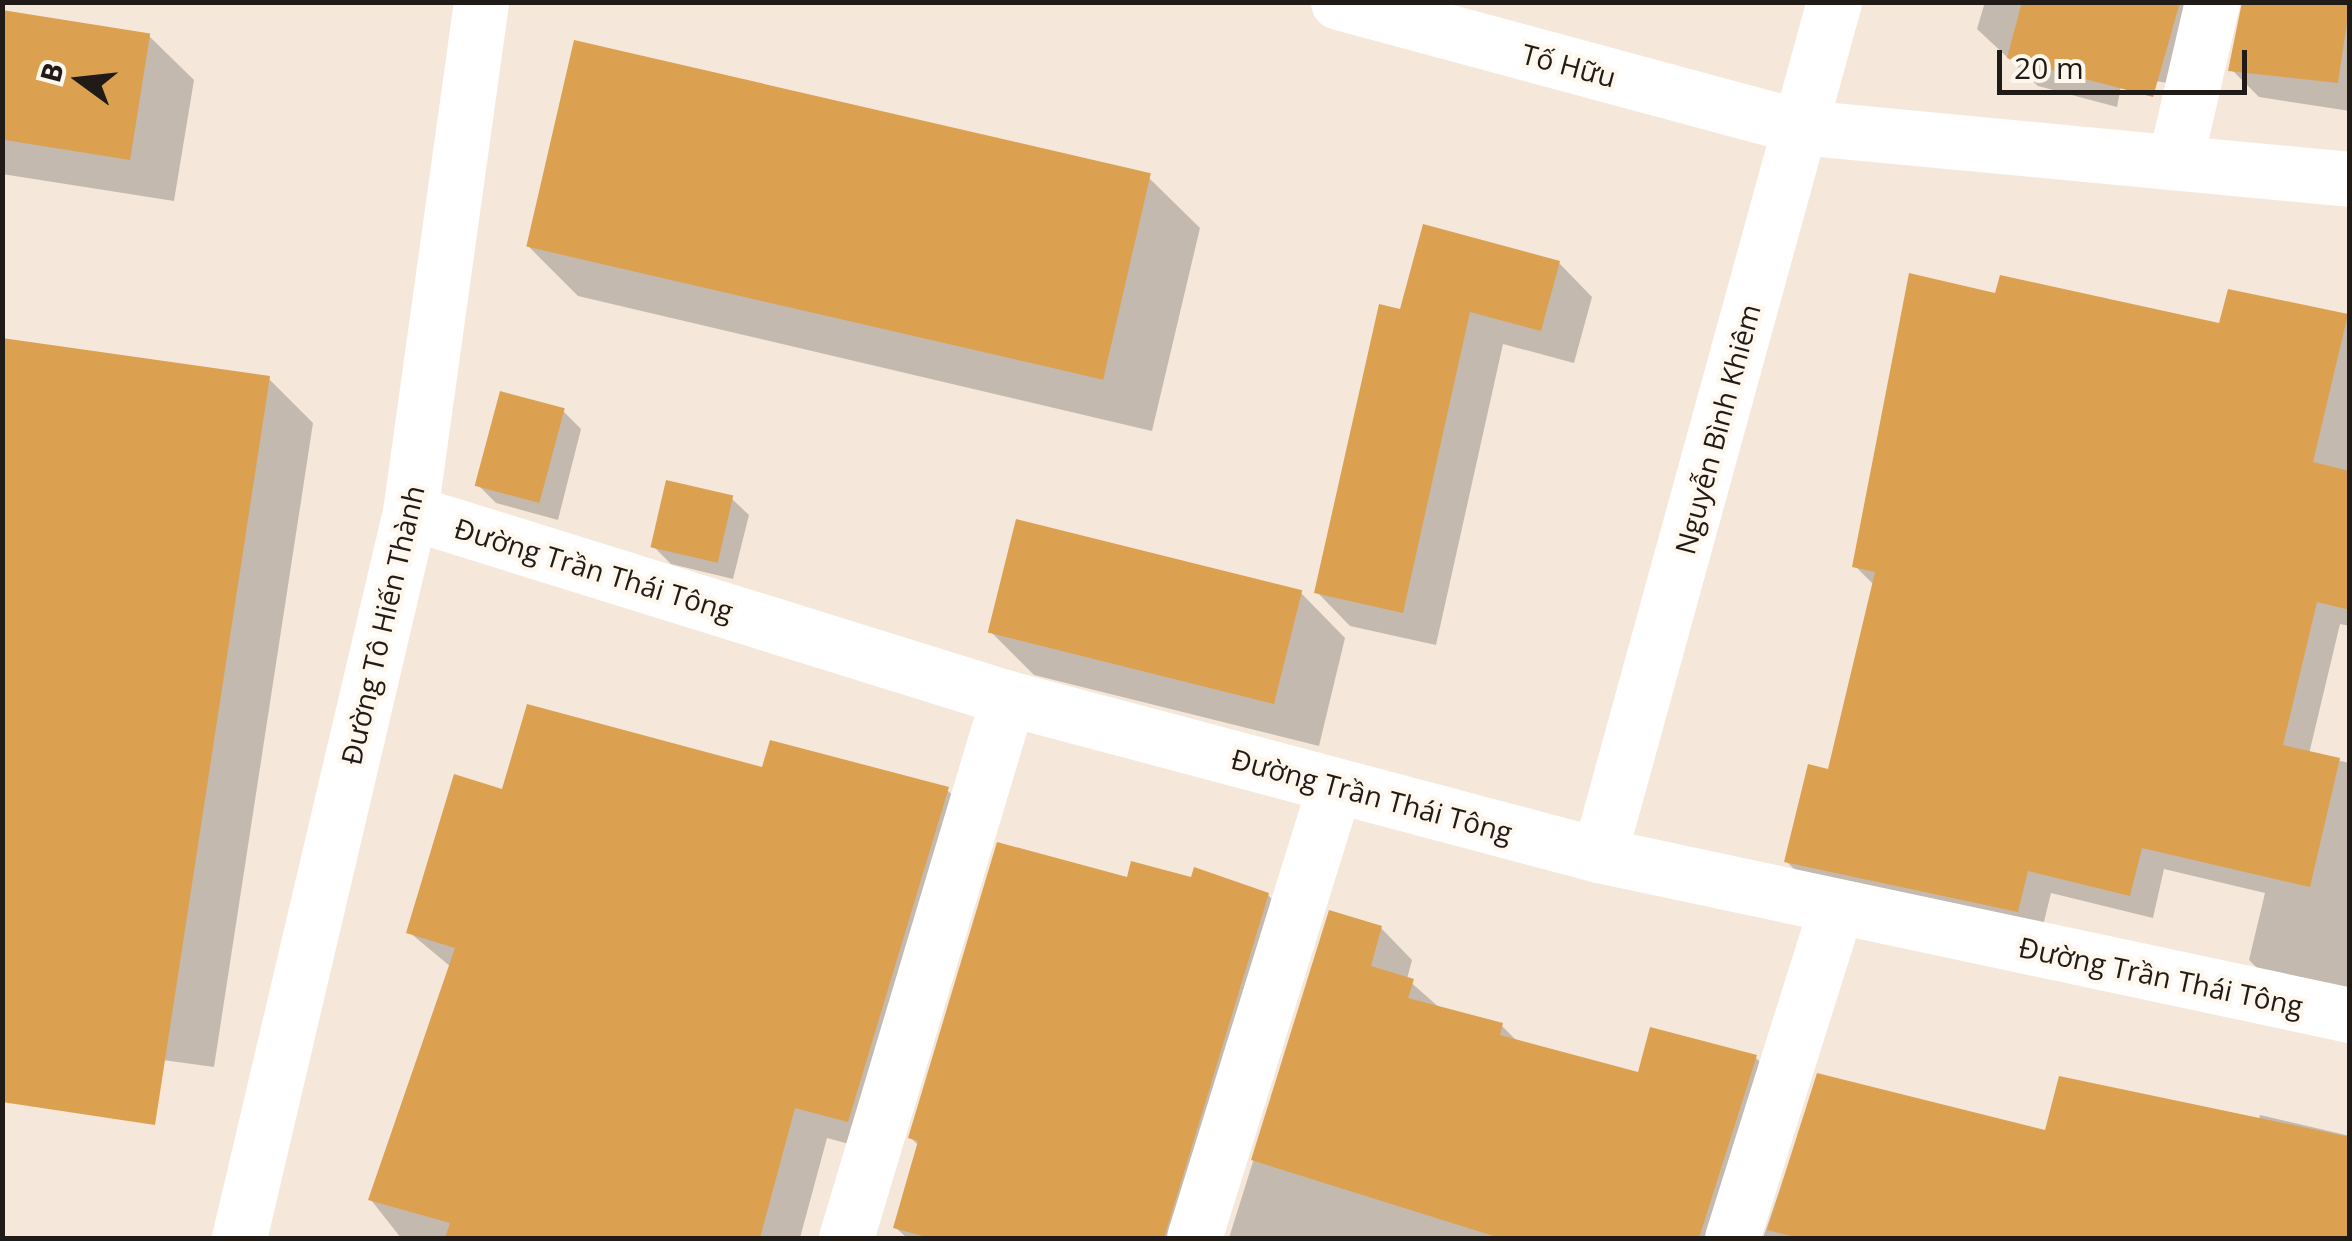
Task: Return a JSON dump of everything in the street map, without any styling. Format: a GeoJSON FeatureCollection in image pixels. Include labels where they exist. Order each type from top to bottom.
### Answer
{"type":"FeatureCollection","features":[{"type":"Feature","properties":{"kind":"street","name":"Đường Tô Hiến Thành"},"geometry":{"type":"LineString","coordinates":[[239,1238],[410,512],[481,2]]}},
{"type":"Feature","properties":{"kind":"street","name":"Tố Hữu"},"geometry":{"type":"LineString","coordinates":[[1338,2],[1800,127],[2350,179]]}},
{"type":"Feature","properties":{"kind":"street","name":"Nguyễn Bình Khiêm"},"geometry":{"type":"LineString","coordinates":[[1599,855],[1834,2]]}},
{"type":"Feature","properties":{"kind":"street"},"geometry":{"type":"LineString","coordinates":[[2175,161],[2212,2]]}},
{"type":"Feature","properties":{"kind":"street","name":"Đường Trần Thái Tông"},"geometry":{"type":"LineString","coordinates":[[410,512],[1008,698],[1599,855],[1836,909],[2350,1015]]}},
{"type":"Feature","properties":{"kind":"street"},"geometry":{"type":"LineString","coordinates":[[846,1238],[1008,698]]}},
{"type":"Feature","properties":{"kind":"street"},"geometry":{"type":"LineString","coordinates":[[1194,1238],[1336,786]]}},
{"type":"Feature","properties":{"kind":"street"},"geometry":{"type":"LineString","coordinates":[[1732,1238],[1836,909]]}},
{"type":"Feature","properties":{"kind":"building"},"geometry":{"type":"Polygon","coordinates":[[[2022,2],[2180,2],[2153,97],[2007,58],[2022,2]]]}},
{"type":"Feature","properties":{"kind":"building"},"geometry":{"type":"Polygon","coordinates":[[[2242,2],[2350,2],[2338,83],[2228,71],[2242,2]]]}},
{"type":"Feature","properties":{"kind":"building"},"geometry":{"type":"Polygon","coordinates":[[[2,10],[150,33],[130,160],[2,140],[2,10]]]}},
{"type":"Feature","properties":{"kind":"building"},"geometry":{"type":"Polygon","coordinates":[[[574,40],[1151,173],[1103,380],[526,247],[574,40]]]}},
{"type":"Feature","properties":{"kind":"building"},"geometry":{"type":"Polygon","coordinates":[[[1423,224],[1560,261],[1541,331],[1470,312],[1403,613],[1314,593],[1379,304],[1400,309],[1423,224]]]}},
{"type":"Feature","properties":{"kind":"building"},"geometry":{"type":"Polygon","coordinates":[[[1909,273],[1995,293],[2000,275],[2219,323],[2228,289],[2348,314],[2313,462],[2350,471],[2350,610],[2317,602],[2283,745],[2340,758],[2310,887],[2142,848],[2130,896],[2028,871],[2018,912],[1784,862],[1808,764],[1828,769],[1875,572],[1852,567],[1909,273]]]}},
{"type":"Feature","properties":{"kind":"building"},"geometry":{"type":"Polygon","coordinates":[[[2,338],[270,376],[155,1125],[2,1102],[2,338]]]}},
{"type":"Feature","properties":{"kind":"building"},"geometry":{"type":"Polygon","coordinates":[[[500,391],[565,408],[539,503],[475,486],[500,391]]]}},
{"type":"Feature","properties":{"kind":"building"},"geometry":{"type":"Polygon","coordinates":[[[666,480],[733,496],[718,563],[650,547],[666,480]]]}},
{"type":"Feature","properties":{"kind":"building"},"geometry":{"type":"Polygon","coordinates":[[[1016,519],[1302,590],[1274,704],[988,633],[1016,519]]]}},
{"type":"Feature","properties":{"kind":"building"},"geometry":{"type":"Polygon","coordinates":[[[527,704],[762,767],[770,740],[949,787],[848,1122],[795,1108],[760,1238],[445,1238],[450,1223],[368,1200],[455,948],[406,933],[454,774],[502,789],[527,704]]]}},
{"type":"Feature","properties":{"kind":"building"},"geometry":{"type":"Polygon","coordinates":[[[997,842],[1127,877],[1131,861],[1191,877],[1194,867],[1269,893],[1164,1238],[930,1238],[893,1228],[918,1141],[908,1138],[997,842]]]}},
{"type":"Feature","properties":{"kind":"building"},"geometry":{"type":"Polygon","coordinates":[[[1329,910],[1382,926],[1371,966],[1414,979],[1408,998],[1503,1023],[1500,1035],[1638,1072],[1650,1027],[1757,1055],[1699,1238],[1500,1238],[1251,1160],[1329,910]]]}},
{"type":"Feature","properties":{"kind":"building"},"geometry":{"type":"Polygon","coordinates":[[[1817,1073],[2045,1130],[2059,1076],[2350,1137],[2350,1238],[1799,1238],[1767,1230],[1817,1073]]]}}]}
